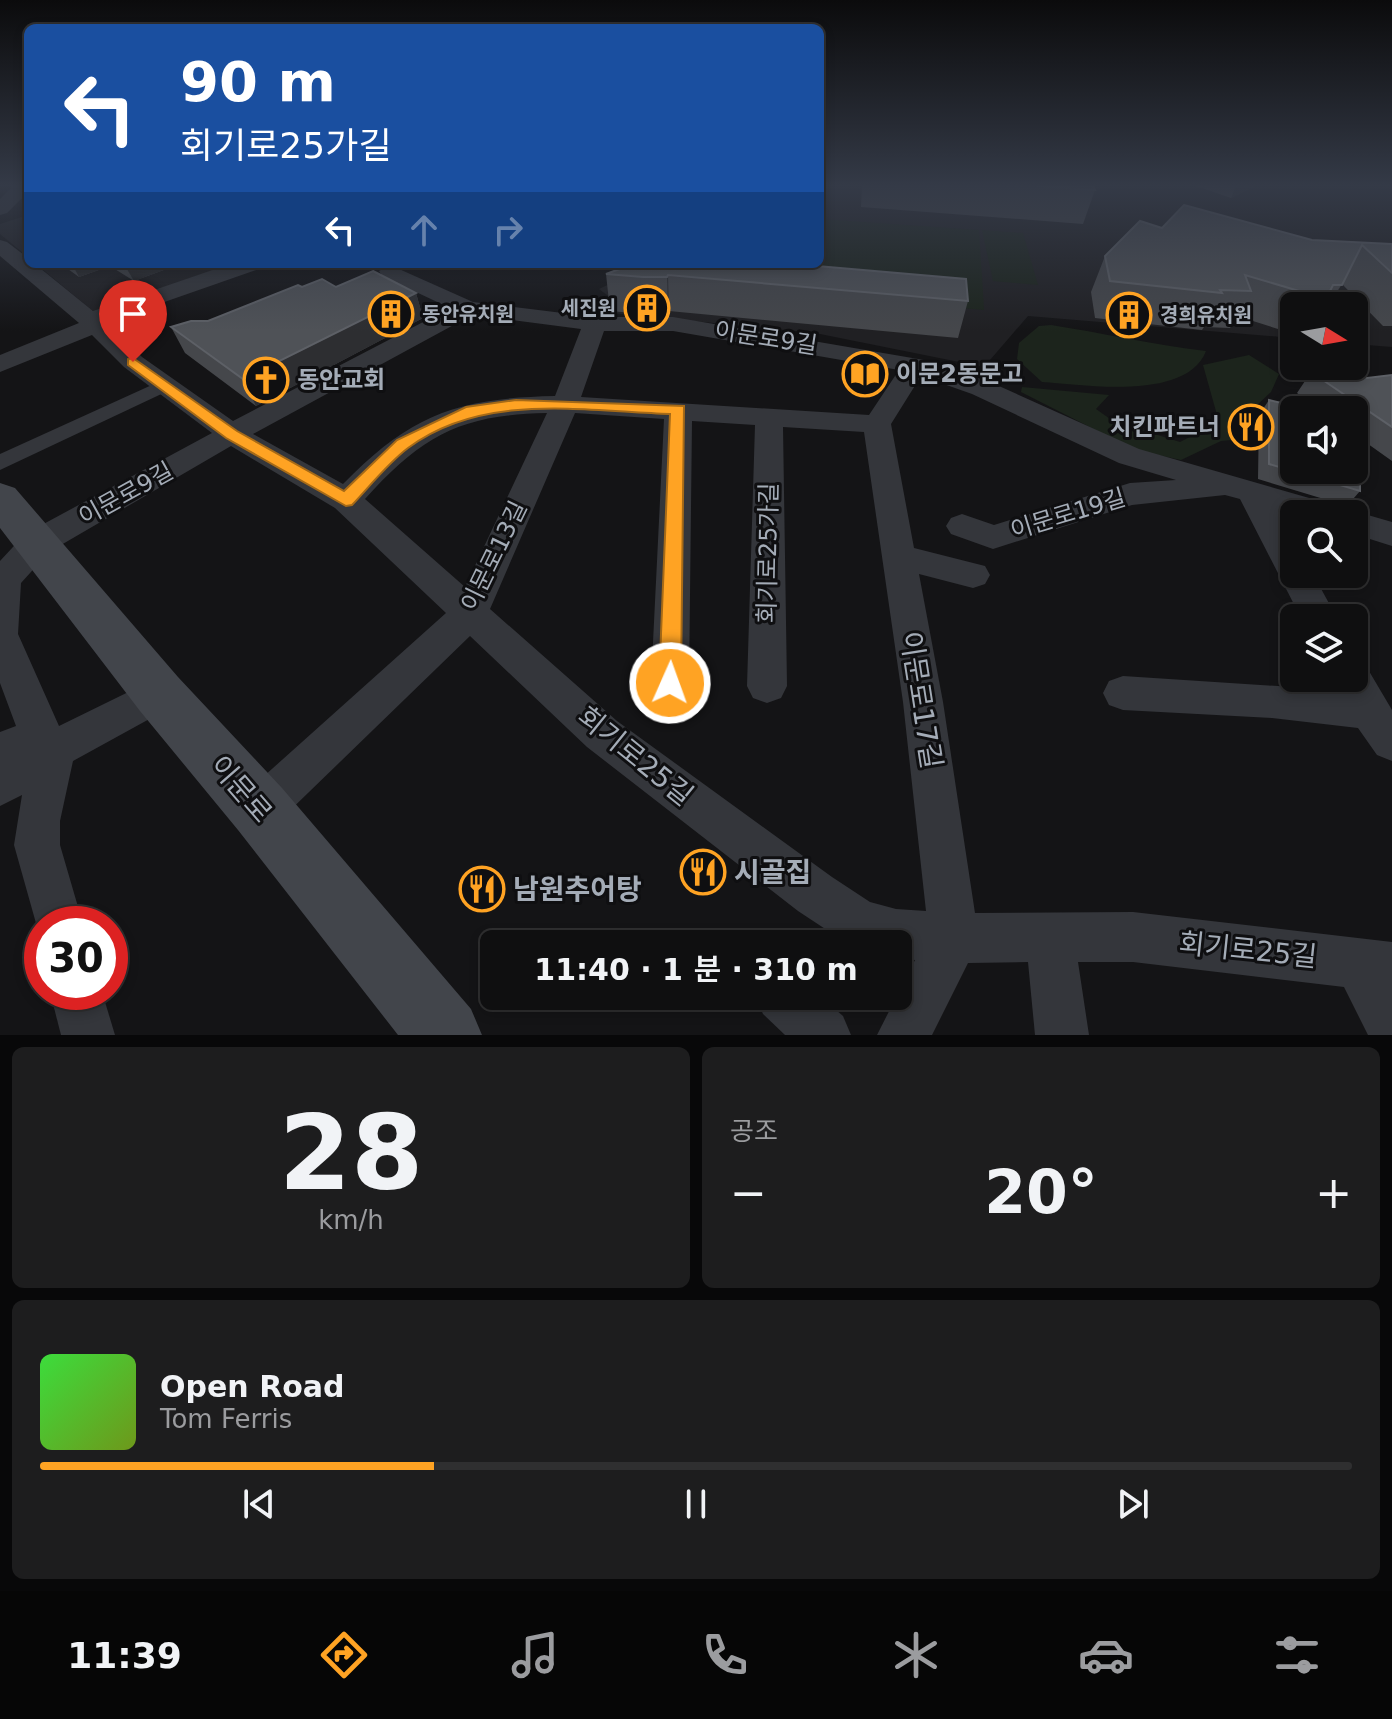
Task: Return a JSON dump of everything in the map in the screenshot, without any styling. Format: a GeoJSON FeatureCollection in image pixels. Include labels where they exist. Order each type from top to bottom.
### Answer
{"type":"FeatureCollection","features":[{"type":"Feature","properties":{"kind":"main road","name":"이문로"},"geometry":{"type":"LineString","coordinates":[[0,498],[159,694],[260,809],[438,1032]]}},
{"type":"Feature","properties":{"kind":"street","name":"회기로25길"},"geometry":{"type":"LineString","coordinates":[[0,246],[24,266]]}},
{"type":"Feature","properties":{"kind":"street","name":"회기로25길"},"geometry":{"type":"LineString","coordinates":[[27,268],[96,325],[133,362],[232,434],[346,500],[602,734],[845,915],[885,932],[954,938],[1133,937],[1376,965]]}},
{"type":"Feature","properties":{"kind":"street"},"geometry":{"type":"LineString","coordinates":[[0,364],[96,325],[101,316],[239,268]]}},
{"type":"Feature","properties":{"kind":"street","name":"이문로9길"},"geometry":{"type":"LineString","coordinates":[[390,271],[468,308],[595,324],[673,324],[856,352],[915,365],[981,388],[1129,456],[1280,500]]}},
{"type":"Feature","properties":{"kind":"street","name":"이문로9길"},"geometry":{"type":"LineString","coordinates":[[37,543],[468,308]]}},
{"type":"Feature","properties":{"kind":"street","name":"이문로13길"},"geometry":{"type":"LineString","coordinates":[[260,809],[471,612],[565,404],[595,324]]}},
{"type":"Feature","properties":{"kind":"street"},"geometry":{"type":"LineString","coordinates":[[346,500],[403,444],[466,412],[516,404],[565,404],[877,424],[915,365]]}},
{"type":"Feature","properties":{"kind":"street"},"geometry":{"type":"LineString","coordinates":[[0,463],[165,385]]}},
{"type":"Feature","properties":{"kind":"street"},"geometry":{"type":"LineString","coordinates":[[670,683],[678,410]]}},
{"type":"Feature","properties":{"kind":"street","name":"회기로25가길"},"geometry":{"type":"LineString","coordinates":[[767,686],[769,419]]}},
{"type":"Feature","properties":{"kind":"street","name":"이문로17길"},"geometry":{"type":"LineString","coordinates":[[877,424],[923,702],[954,938]]}},
{"type":"Feature","properties":{"kind":"street"},"geometry":{"type":"LineString","coordinates":[[1237,487],[1280,550]]}},
{"type":"Feature","properties":{"kind":"street","name":"이문로19길"},"geometry":{"type":"LineString","coordinates":[[962,526],[993,537],[1130,494],[1237,487]]}},
{"type":"Feature","properties":{"kind":"street"},"geometry":{"type":"LineString","coordinates":[[1368,526],[1392,534]]}},
{"type":"Feature","properties":{"kind":"street"},"geometry":{"type":"LineString","coordinates":[[37,543],[2,583],[0,634],[47,742],[37,845],[53,906]]}},
{"type":"Feature","properties":{"kind":"street"},"geometry":{"type":"LineString","coordinates":[[897,556],[973,575]]}},
{"type":"Feature","properties":{"kind":"street"},"geometry":{"type":"LineString","coordinates":[[1123,693],[1371,710]]}},
{"type":"Feature","properties":{"kind":"street"},"geometry":{"type":"LineString","coordinates":[[0,752],[47,742],[159,694]]}},
{"type":"Feature","properties":{"kind":"street"},"geometry":{"type":"LineString","coordinates":[[0,785],[47,742]]}},
{"type":"Feature","properties":{"kind":"street"},"geometry":{"type":"LineString","coordinates":[[904,1035],[954,938]]}},
{"type":"Feature","properties":{"kind":"street"},"geometry":{"type":"LineString","coordinates":[[1050,938],[1062,1035]]}},
{"type":"Feature","properties":{"kind":"street"},"geometry":{"type":"LineString","coordinates":[[1376,965],[1392,1027]]}},
{"type":"Feature","properties":{"kind":"street"},"geometry":{"type":"LineString","coordinates":[[81,1010],[88,1035]]}},
{"type":"Feature","properties":{"kind":"street"},"geometry":{"type":"LineString","coordinates":[[796,1010],[824,1035]]}},
{"type":"Feature","properties":{"kind":"shaded area"},"geometry":{"type":"Polygon","coordinates":[[[0,234],[24,234],[24,254],[0,234]]]}},
{"type":"Feature","properties":{"kind":"shaded area"},"geometry":{"type":"Polygon","coordinates":[[[824,234],[1392,234],[1392,347],[1368,345],[1368,292],[1280,292],[1280,337],[1028,316],[984,367],[815,333],[611,313],[615,301],[599,289],[628,275],[629,268],[824,268],[824,234]]]}},
{"type":"Feature","properties":{"kind":"shaded area"},"geometry":{"type":"Polygon","coordinates":[[[824,234],[979,234],[984,310],[695,284],[701,268],[824,268],[824,234]]]}},
{"type":"Feature","properties":{"kind":"shaded area"},"geometry":{"type":"Polygon","coordinates":[[[983,234],[1023,234],[1038,285],[993,281],[983,234]]]}},
{"type":"Feature","properties":{"kind":"shaded area"},"geometry":{"type":"Polygon","coordinates":[[[41,268],[223,268],[94,312],[41,268]]]}},
{"type":"Feature","properties":{"kind":"shaded area"},"geometry":{"type":"Polygon","coordinates":[[[1051,325],[1206,351],[1195,367],[1157,384],[1108,387],[1042,382],[1017,359],[1019,343],[1039,326],[1051,325]]]}},
{"type":"Feature","properties":{"kind":"shaded area"},"geometry":{"type":"Polygon","coordinates":[[[1249,355],[1279,374],[1271,392],[1256,406],[1242,439],[1221,441],[1181,460],[1135,450],[1021,392],[1022,387],[1109,395],[1096,409],[1113,421],[1180,442],[1219,422],[1203,365],[1249,355]]]}},
{"type":"Feature","properties":{"kind":"building"},"geometry":{"type":"Polygon","coordinates":[[[1127,234],[1291,234],[1312,240],[1392,244],[1392,273],[1362,245],[1342,285],[1333,285],[1330,292],[1302,292],[1245,275],[1251,291],[1220,290],[1222,293],[1110,281],[1105,256],[1127,234]]]}},
{"type":"Feature","properties":{"kind":"building"},"geometry":{"type":"Polygon","coordinates":[[[824,267],[966,279],[968,301],[668,275],[643,277],[606,274],[622,268],[824,267]]]}},
{"type":"Feature","properties":{"kind":"building"},"geometry":{"type":"Polygon","coordinates":[[[373,271],[416,293],[243,379],[171,327],[191,321],[208,321],[298,285],[302,287],[322,279],[336,287],[373,271]]]}},
{"type":"Feature","properties":{"kind":"building"},"geometry":{"type":"Polygon","coordinates":[[[1392,375],[1392,427],[1368,411],[1368,396],[1346,396],[1323,380],[1368,380],[1392,375]]]}},
{"type":"Feature","properties":{"kind":"building"},"geometry":{"type":"Polygon","coordinates":[[[1269,400],[1280,403],[1280,467],[1269,464],[1269,400]]]}},
{"type":"Feature","properties":{"kind":"building"},"geometry":{"type":"Polygon","coordinates":[[[1336,484],[1360,484],[1360,491],[1336,484]]]}},
{"type":"Feature","properties":{"kind":"place","name":"세진원"},"geometry":{"type":"Point","coordinates":[647,308]}},
{"type":"Feature","properties":{"kind":"place","name":"동안유치원"},"geometry":{"type":"Point","coordinates":[391,314]}},
{"type":"Feature","properties":{"kind":"place","name":"경희유치원"},"geometry":{"type":"Point","coordinates":[1129,315]}},
{"type":"Feature","properties":{"kind":"place","name":"이문2동문고"},"geometry":{"type":"Point","coordinates":[865,374]}},
{"type":"Feature","properties":{"kind":"place","name":"동안교회"},"geometry":{"type":"Point","coordinates":[266,380]}},
{"type":"Feature","properties":{"kind":"place","name":"치킨파트너"},"geometry":{"type":"Point","coordinates":[1251,427]}},
{"type":"Feature","properties":{"kind":"place","name":"시골집"},"geometry":{"type":"Point","coordinates":[703,872]}},
{"type":"Feature","properties":{"kind":"place","name":"남원추어탕"},"geometry":{"type":"Point","coordinates":[482,889]}},
{"type":"Feature","properties":{"kind":"route"},"geometry":{"type":"LineString","coordinates":[[133,362],[232,434],[346,500],[403,444],[466,412],[516,404],[678,410],[670,683]]}}]}
